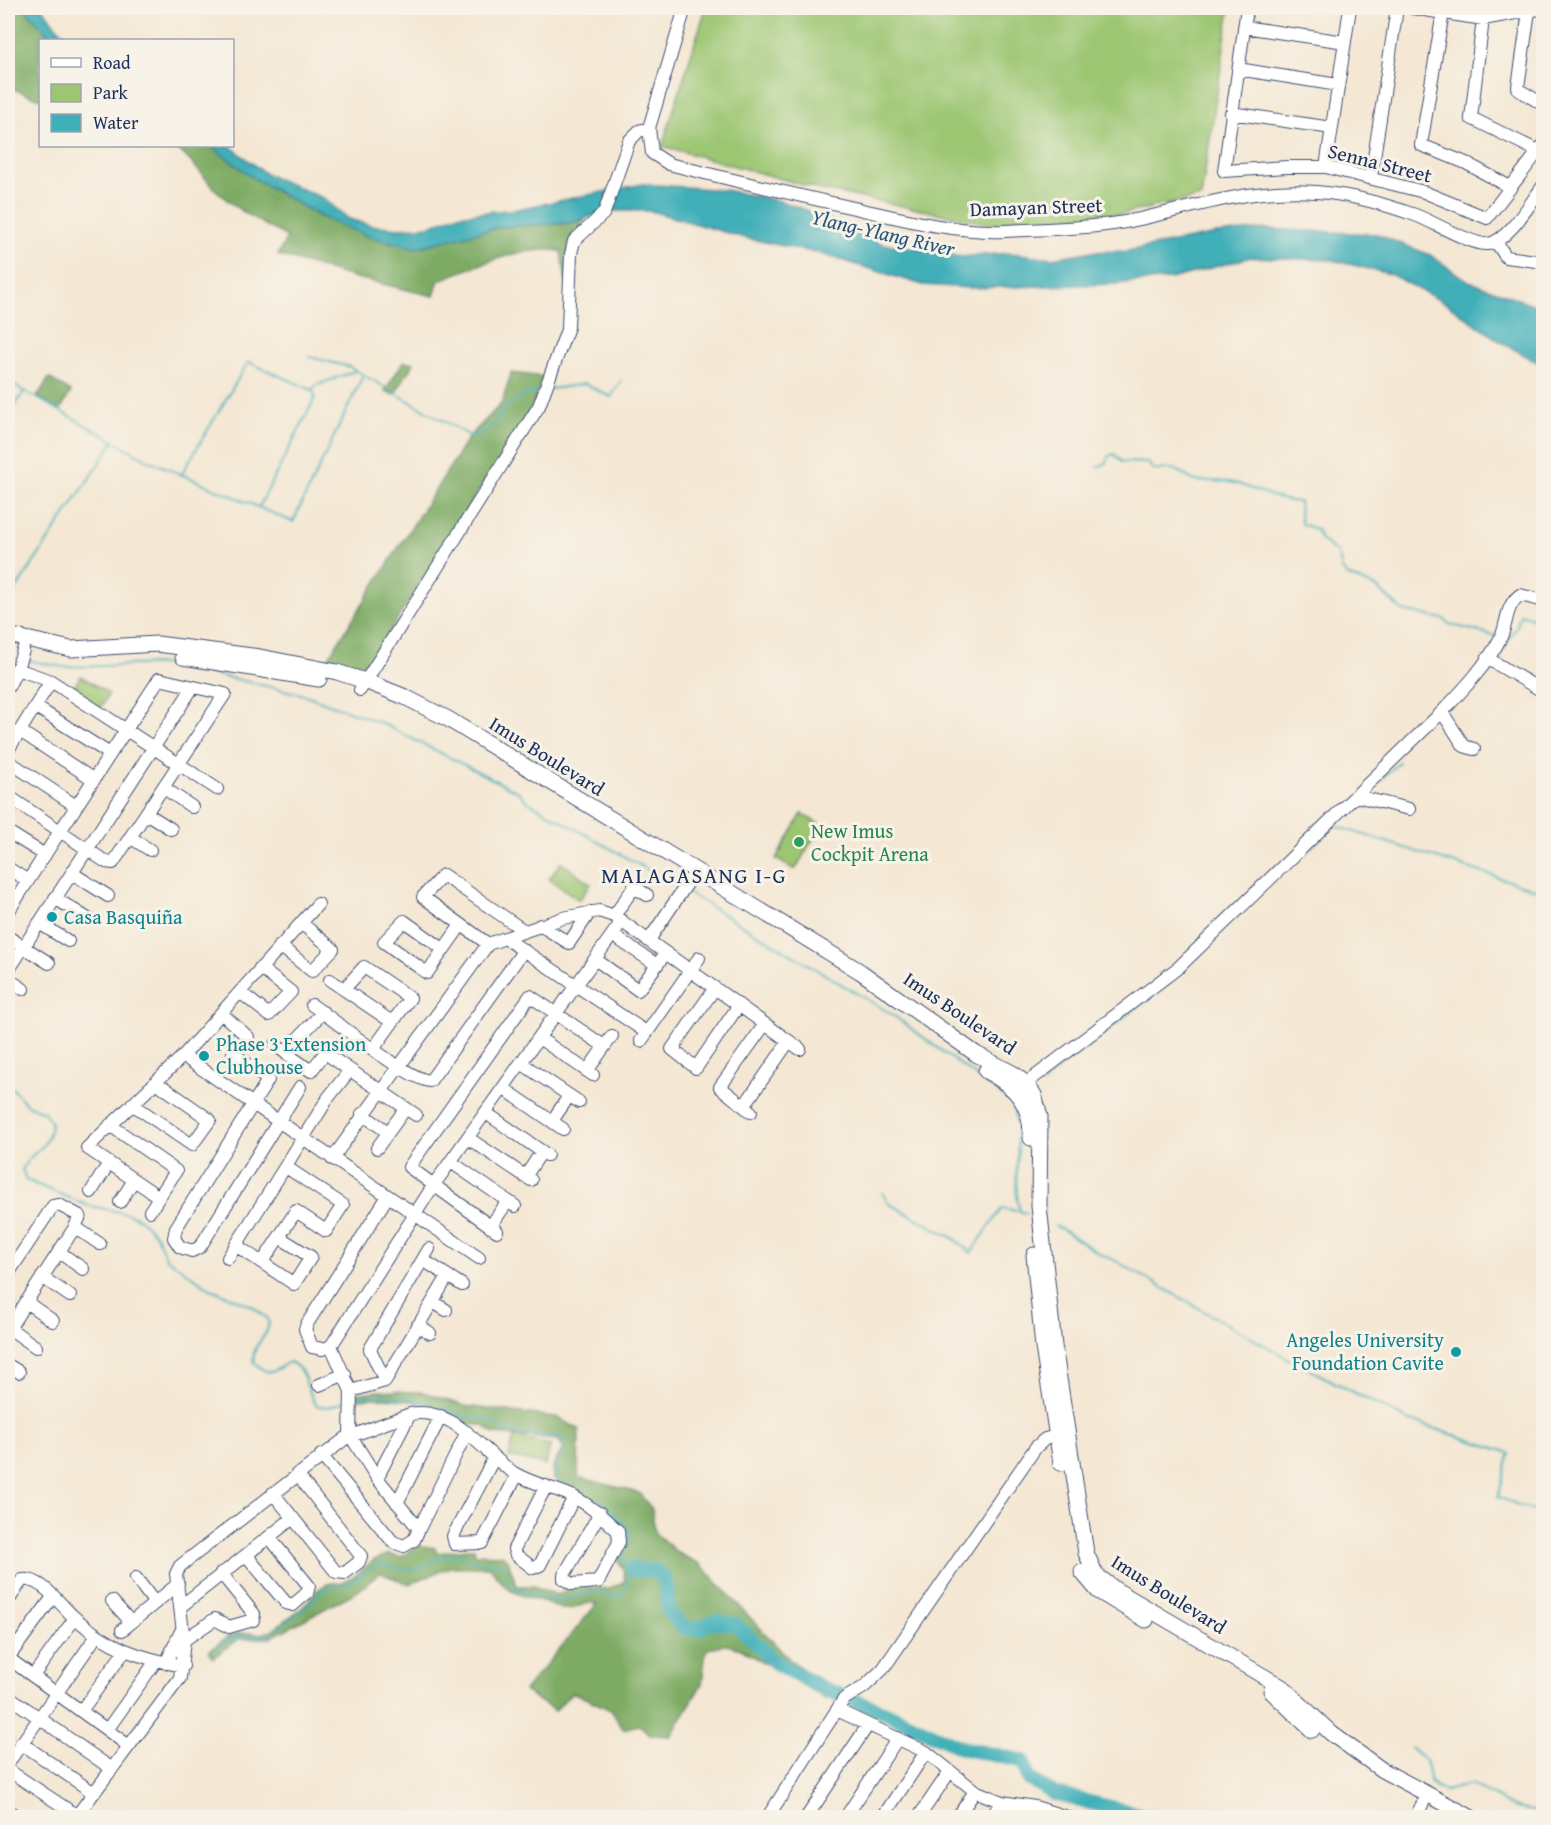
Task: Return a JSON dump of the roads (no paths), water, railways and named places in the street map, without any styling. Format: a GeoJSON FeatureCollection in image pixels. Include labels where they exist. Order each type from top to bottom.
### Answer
{"type":"FeatureCollection","features":[{"type":"Feature","properties":{"kind":"main road","name":"Imus Boulevard"},"geometry":{"type":"LineString","coordinates":[[8,636],[71,648],[176,645],[337,672],[362,685]]}},
{"type":"Feature","properties":{"kind":"main road","name":"Imus Boulevard"},"geometry":{"type":"LineString","coordinates":[[8,646],[21,659],[174,655],[362,685],[405,697],[448,719],[692,875],[861,972],[976,1054],[1014,1074],[1021,1088],[1034,1095],[1041,1117],[1039,1206],[1062,1435],[1077,1557],[1088,1582],[1111,1599],[1269,1690],[1339,1753],[1377,1778],[1450,1818]]}},
{"type":"Feature","properties":{"kind":"main road","name":"Imus Boulevard"},"geometry":{"type":"LineString","coordinates":[[1062,1435],[1086,1553],[1096,1575],[1116,1590],[1282,1687],[1332,1734],[1367,1760],[1472,1818]]}},
{"type":"Feature","properties":{"kind":"street"},"geometry":{"type":"LineString","coordinates":[[362,685],[539,406],[568,327],[572,247],[579,235],[604,213],[629,141],[639,131],[649,128],[685,8]]}},
{"type":"Feature","properties":{"kind":"street"},"geometry":{"type":"LineString","coordinates":[[1247,8],[1232,112],[1332,128]]}},
{"type":"Feature","properties":{"kind":"street"},"geometry":{"type":"LineString","coordinates":[[1326,167],[1350,8]]}},
{"type":"Feature","properties":{"kind":"street"},"geometry":{"type":"LineString","coordinates":[[1371,177],[1397,8]]}},
{"type":"Feature","properties":{"kind":"street"},"geometry":{"type":"LineString","coordinates":[[1412,8],[1443,12],[1463,11],[1483,19],[1544,8]]}},
{"type":"Feature","properties":{"kind":"street"},"geometry":{"type":"LineString","coordinates":[[1529,11],[1519,90],[1544,105]]}},
{"type":"Feature","properties":{"kind":"street"},"geometry":{"type":"LineString","coordinates":[[1443,12],[1418,144],[1466,163],[1510,187],[1541,147],[1471,118],[1483,19]]}},
{"type":"Feature","properties":{"kind":"street"},"geometry":{"type":"LineString","coordinates":[[1244,27],[1345,42]]}},
{"type":"Feature","properties":{"kind":"street"},"geometry":{"type":"LineString","coordinates":[[1238,69],[1338,85]]}},
{"type":"Feature","properties":{"kind":"street","name":"Senna Street"},"geometry":{"type":"LineString","coordinates":[[1232,112],[1224,171],[1326,167],[1424,192],[1487,218],[1510,187]]}},
{"type":"Feature","properties":{"kind":"street","name":"Damayan Street"},"geometry":{"type":"LineString","coordinates":[[649,128],[652,153],[669,164],[895,217],[959,229],[1005,231],[1097,225],[1140,218],[1233,196],[1272,192],[1315,192],[1379,204],[1439,224],[1476,242],[1488,244],[1496,242]]}},
{"type":"Feature","properties":{"kind":"street"},"geometry":{"type":"LineString","coordinates":[[1544,185],[1510,230],[1496,242],[1506,257],[1544,262]]}},
{"type":"Feature","properties":{"kind":"street"},"geometry":{"type":"LineString","coordinates":[[1021,1088],[1179,968],[1442,712],[1501,637],[1513,601],[1520,595],[1544,601]]}},
{"type":"Feature","properties":{"kind":"street"},"geometry":{"type":"LineString","coordinates":[[1486,658],[1544,692]]}},
{"type":"Feature","properties":{"kind":"street"},"geometry":{"type":"LineString","coordinates":[[8,687],[21,659],[217,789]]}},
{"type":"Feature","properties":{"kind":"street"},"geometry":{"type":"LineString","coordinates":[[8,796],[61,830],[106,862],[113,863],[225,694],[159,679],[76,806],[61,830],[28,881],[9,906]]}},
{"type":"Feature","properties":{"kind":"street"},"geometry":{"type":"LineString","coordinates":[[8,750],[51,681]]}},
{"type":"Feature","properties":{"kind":"street"},"geometry":{"type":"LineString","coordinates":[[12,982],[23,947],[193,687]]}},
{"type":"Feature","properties":{"kind":"street"},"geometry":{"type":"LineString","coordinates":[[36,707],[110,754]]}},
{"type":"Feature","properties":{"kind":"street"},"geometry":{"type":"LineString","coordinates":[[1442,712],[1464,746],[1474,749]]}},
{"type":"Feature","properties":{"kind":"street"},"geometry":{"type":"LineString","coordinates":[[20,731],[94,780]]}},
{"type":"Feature","properties":{"kind":"street"},"geometry":{"type":"LineString","coordinates":[[8,761],[76,806]]}},
{"type":"Feature","properties":{"kind":"street"},"geometry":{"type":"LineString","coordinates":[[164,788],[192,807]]}},
{"type":"Feature","properties":{"kind":"street"},"geometry":{"type":"LineString","coordinates":[[1356,796],[1409,809]]}},
{"type":"Feature","properties":{"kind":"street"},"geometry":{"type":"LineString","coordinates":[[146,813],[171,829]]}},
{"type":"Feature","properties":{"kind":"street"},"geometry":{"type":"LineString","coordinates":[[8,832],[45,855]]}},
{"type":"Feature","properties":{"kind":"street"},"geometry":{"type":"LineString","coordinates":[[130,837],[150,850]]}},
{"type":"Feature","properties":{"kind":"street"},"geometry":{"type":"LineString","coordinates":[[8,868],[28,881]]}},
{"type":"Feature","properties":{"kind":"street"},"geometry":{"type":"LineString","coordinates":[[72,873],[108,896]]}},
{"type":"Feature","properties":{"kind":"street"},"geometry":{"type":"LineString","coordinates":[[488,944],[423,897],[443,875],[523,930]]}},
{"type":"Feature","properties":{"kind":"street"},"geometry":{"type":"LineString","coordinates":[[649,940],[692,875]]}},
{"type":"Feature","properties":{"kind":"street"},"geometry":{"type":"LineString","coordinates":[[388,1196],[306,1329],[312,1347],[323,1350],[331,1346],[433,1186],[612,935],[634,887],[647,895]]}},
{"type":"Feature","properties":{"kind":"street"},"geometry":{"type":"LineString","coordinates":[[55,898],[88,919]]}},
{"type":"Feature","properties":{"kind":"street"},"geometry":{"type":"LineString","coordinates":[[159,1197],[87,1148],[183,1056],[318,904]]}},
{"type":"Feature","properties":{"kind":"street"},"geometry":{"type":"LineString","coordinates":[[332,1159],[362,1114],[401,1066],[488,944],[540,924],[599,911],[618,918],[649,940],[666,953],[739,1005],[794,1045],[748,1109],[720,1087],[765,1024]]}},
{"type":"Feature","properties":{"kind":"street"},"geometry":{"type":"LineString","coordinates":[[540,924],[569,943],[590,912]]}},
{"type":"Feature","properties":{"kind":"street"},"geometry":{"type":"LineString","coordinates":[[443,949],[404,921],[384,942],[428,973],[460,925]]}},
{"type":"Feature","properties":{"kind":"street"},"geometry":{"type":"LineString","coordinates":[[39,923],[68,941]]}},
{"type":"Feature","properties":{"kind":"street"},"geometry":{"type":"LineString","coordinates":[[280,946],[312,971],[333,949],[301,923]]}},
{"type":"Feature","properties":{"kind":"street"},"geometry":{"type":"LineString","coordinates":[[612,935],[657,965]]}},
{"type":"Feature","properties":{"kind":"street"},"geometry":{"type":"LineString","coordinates":[[8,937],[49,963]]}},
{"type":"Feature","properties":{"kind":"street"},"geometry":{"type":"LineString","coordinates":[[505,938],[576,986],[644,1037],[699,958]]}},
{"type":"Feature","properties":{"kind":"street"},"geometry":{"type":"LineString","coordinates":[[377,1148],[388,1132],[411,1111],[325,1053],[311,1071],[280,1048],[318,1008],[401,1066],[421,1079],[430,1081],[524,950]]}},
{"type":"Feature","properties":{"kind":"street"},"geometry":{"type":"LineString","coordinates":[[595,959],[638,990],[666,953]]}},
{"type":"Feature","properties":{"kind":"street"},"geometry":{"type":"LineString","coordinates":[[240,992],[269,1015],[291,992],[261,968]]}},
{"type":"Feature","properties":{"kind":"street"},"geometry":{"type":"LineString","coordinates":[[344,989],[360,969],[368,968],[410,998],[374,1048]]}},
{"type":"Feature","properties":{"kind":"street"},"geometry":{"type":"LineString","coordinates":[[330,980],[392,1022]]}},
{"type":"Feature","properties":{"kind":"street"},"geometry":{"type":"LineString","coordinates":[[715,988],[672,1049],[696,1068],[739,1005]]}},
{"type":"Feature","properties":{"kind":"street"},"geometry":{"type":"LineString","coordinates":[[451,1162],[512,1203],[494,1229],[409,1167],[530,996],[604,1047]]}},
{"type":"Feature","properties":{"kind":"street"},"geometry":{"type":"LineString","coordinates":[[221,1013],[249,1037],[233,1053],[268,1080],[176,1228],[174,1238],[180,1247],[192,1251],[200,1247],[300,1088]]}},
{"type":"Feature","properties":{"kind":"street"},"geometry":{"type":"LineString","coordinates":[[539,1038],[590,1073],[612,1036]]}},
{"type":"Feature","properties":{"kind":"street"},"geometry":{"type":"LineString","coordinates":[[183,1056],[479,1258]]}},
{"type":"Feature","properties":{"kind":"street"},"geometry":{"type":"LineString","coordinates":[[521,1063],[574,1099],[552,1121]]}},
{"type":"Feature","properties":{"kind":"street"},"geometry":{"type":"LineString","coordinates":[[228,1258],[327,1101],[350,1070]]}},
{"type":"Feature","properties":{"kind":"street"},"geometry":{"type":"LineString","coordinates":[[132,1104],[192,1145],[210,1120],[156,1082]]}},
{"type":"Feature","properties":{"kind":"street"},"geometry":{"type":"LineString","coordinates":[[503,1088],[563,1129]]}},
{"type":"Feature","properties":{"kind":"street"},"geometry":{"type":"LineString","coordinates":[[468,1138],[528,1178],[545,1153],[486,1113]]}},
{"type":"Feature","properties":{"kind":"street"},"geometry":{"type":"LineString","coordinates":[[362,1114],[388,1132]]}},
{"type":"Feature","properties":{"kind":"street"},"geometry":{"type":"LineString","coordinates":[[110,1125],[176,1171],[150,1211]]}},
{"type":"Feature","properties":{"kind":"street"},"geometry":{"type":"LineString","coordinates":[[91,1192],[109,1163]]}},
{"type":"Feature","properties":{"kind":"street"},"geometry":{"type":"LineString","coordinates":[[262,1263],[296,1211],[326,1231],[343,1204],[286,1167]]}},
{"type":"Feature","properties":{"kind":"street"},"geometry":{"type":"LineString","coordinates":[[120,1202],[134,1180]]}},
{"type":"Feature","properties":{"kind":"street"},"geometry":{"type":"LineString","coordinates":[[8,1274],[53,1206],[59,1204],[80,1216],[8,1329],[36,1347]]}},
{"type":"Feature","properties":{"kind":"street"},"geometry":{"type":"LineString","coordinates":[[75,1227],[100,1244]]}},
{"type":"Feature","properties":{"kind":"street"},"geometry":{"type":"LineString","coordinates":[[237,1246],[294,1284],[311,1257],[279,1237]]}},
{"type":"Feature","properties":{"kind":"street"},"geometry":{"type":"LineString","coordinates":[[59,1252],[83,1269]]}},
{"type":"Feature","properties":{"kind":"street"},"geometry":{"type":"LineString","coordinates":[[385,1381],[370,1349],[426,1255],[448,1276],[462,1285]]}},
{"type":"Feature","properties":{"kind":"street"},"geometry":{"type":"LineString","coordinates":[[350,1397],[385,1381],[448,1276]]}},
{"type":"Feature","properties":{"kind":"street"},"geometry":{"type":"LineString","coordinates":[[42,1277],[70,1296]]}},
{"type":"Feature","properties":{"kind":"street"},"geometry":{"type":"LineString","coordinates":[[26,1302],[53,1321]]}},
{"type":"Feature","properties":{"kind":"street"},"geometry":{"type":"LineString","coordinates":[[433,1302],[446,1310]]}},
{"type":"Feature","properties":{"kind":"street"},"geometry":{"type":"LineString","coordinates":[[418,1325],[430,1333]]}},
{"type":"Feature","properties":{"kind":"street"},"geometry":{"type":"LineString","coordinates":[[331,1346],[345,1374],[350,1397],[350,1435],[377,1478],[419,1529]]}},
{"type":"Feature","properties":{"kind":"street"},"geometry":{"type":"LineString","coordinates":[[8,1365],[19,1372]]}},
{"type":"Feature","properties":{"kind":"street"},"geometry":{"type":"LineString","coordinates":[[319,1385],[345,1374]]}},
{"type":"Feature","properties":{"kind":"street"},"geometry":{"type":"LineString","coordinates":[[8,1770],[75,1816],[177,1683],[183,1666],[183,1634],[176,1574],[186,1560],[350,1435],[410,1414],[421,1412],[441,1416],[467,1432],[494,1458],[517,1475],[574,1497],[600,1513],[618,1531],[620,1538],[600,1579],[594,1583],[565,1582],[564,1575],[600,1513]]}},
{"type":"Feature","properties":{"kind":"street"},"geometry":{"type":"LineString","coordinates":[[377,1478],[410,1414]]}},
{"type":"Feature","properties":{"kind":"street"},"geometry":{"type":"LineString","coordinates":[[397,1503],[441,1416]]}},
{"type":"Feature","properties":{"kind":"street"},"geometry":{"type":"LineString","coordinates":[[321,1455],[393,1542],[404,1546],[409,1544],[419,1529],[467,1432]]}},
{"type":"Feature","properties":{"kind":"street"},"geometry":{"type":"LineString","coordinates":[[767,1818],[845,1701],[883,1669],[1036,1447],[1045,1439],[1062,1435]]}},
{"type":"Feature","properties":{"kind":"street"},"geometry":{"type":"LineString","coordinates":[[494,1458],[453,1536],[455,1544],[482,1543],[517,1475]]}},
{"type":"Feature","properties":{"kind":"street"},"geometry":{"type":"LineString","coordinates":[[273,1493],[338,1574],[345,1573],[360,1560],[360,1554],[297,1474]]}},
{"type":"Feature","properties":{"kind":"street"},"geometry":{"type":"LineString","coordinates":[[546,1486],[514,1550],[516,1555],[533,1568],[540,1565],[574,1497]]}},
{"type":"Feature","properties":{"kind":"street"},"geometry":{"type":"LineString","coordinates":[[180,1607],[293,1518]]}},
{"type":"Feature","properties":{"kind":"street"},"geometry":{"type":"LineString","coordinates":[[246,1555],[286,1603],[293,1605],[308,1591],[308,1583],[269,1537]]}},
{"type":"Feature","properties":{"kind":"street"},"geometry":{"type":"LineString","coordinates":[[107,1730],[183,1634],[215,1619],[229,1627],[254,1620],[254,1614],[221,1573]]}},
{"type":"Feature","properties":{"kind":"street"},"geometry":{"type":"LineString","coordinates":[[136,1578],[154,1602]]}},
{"type":"Feature","properties":{"kind":"street"},"geometry":{"type":"LineString","coordinates":[[8,1601],[19,1584],[27,1579],[36,1582],[75,1618],[123,1652],[183,1666]]}},
{"type":"Feature","properties":{"kind":"street"},"geometry":{"type":"LineString","coordinates":[[112,1601],[126,1626],[178,1584]]}},
{"type":"Feature","properties":{"kind":"street"},"geometry":{"type":"LineString","coordinates":[[53,1597],[8,1658],[129,1746]]}},
{"type":"Feature","properties":{"kind":"street"},"geometry":{"type":"LineString","coordinates":[[33,1676],[75,1618]]}},
{"type":"Feature","properties":{"kind":"street"},"geometry":{"type":"LineString","coordinates":[[8,1763],[97,1635]]}},
{"type":"Feature","properties":{"kind":"street"},"geometry":{"type":"LineString","coordinates":[[81,1711],[123,1652]]}},
{"type":"Feature","properties":{"kind":"street"},"geometry":{"type":"LineString","coordinates":[[845,1701],[868,1725],[926,1752],[975,1791],[1032,1812],[1066,1817]]}},
{"type":"Feature","properties":{"kind":"street"},"geometry":{"type":"LineString","coordinates":[[10,1702],[39,1717],[112,1768]]}},
{"type":"Feature","properties":{"kind":"street"},"geometry":{"type":"LineString","coordinates":[[806,1818],[868,1725]]}},
{"type":"Feature","properties":{"kind":"street"},"geometry":{"type":"LineString","coordinates":[[845,1818],[898,1738]]}},
{"type":"Feature","properties":{"kind":"street"},"geometry":{"type":"LineString","coordinates":[[21,1743],[94,1793]]}},
{"type":"Feature","properties":{"kind":"street"},"geometry":{"type":"LineString","coordinates":[[882,1818],[926,1752]]}},
{"type":"Feature","properties":{"kind":"street"},"geometry":{"type":"LineString","coordinates":[[918,1818],[950,1771]]}},
{"type":"Feature","properties":{"kind":"street"},"geometry":{"type":"LineString","coordinates":[[957,1818],[975,1791]]}},
{"type":"Feature","properties":{"kind":"street"},"geometry":{"type":"LineString","coordinates":[[991,1818],[1002,1802]]}},
{"type":"Feature","properties":{"kind":"street"},"geometry":{"type":"LineString","coordinates":[[1415,1818],[1423,1803]]}},
{"type":"Feature","properties":{"kind":"street"},"geometry":{"type":"LineString","coordinates":[[8,1810],[18,1818]]}},
{"type":"Feature","properties":{"kind":"water"},"geometry":{"type":"Polygon","coordinates":[[[24,8],[43,8],[54,24],[69,39],[53,39],[24,8]]]}},
{"type":"Feature","properties":{"kind":"water"},"geometry":{"type":"Polygon","coordinates":[[[212,147],[231,147],[266,174],[323,198],[349,219],[369,225],[400,228],[430,226],[457,215],[518,209],[643,184],[725,190],[780,201],[822,216],[882,244],[921,248],[960,257],[1010,253],[1052,258],[1088,252],[1127,251],[1216,234],[1264,229],[1376,234],[1430,255],[1466,280],[1543,308],[1543,363],[1501,342],[1447,304],[1390,274],[1333,260],[1251,257],[1171,279],[1114,284],[971,288],[923,285],[818,253],[745,238],[651,211],[608,211],[571,223],[500,227],[415,248],[367,236],[321,217],[255,179],[212,147]]]}},
{"type":"Feature","properties":{"kind":"waterway"},"geometry":{"type":"LineString","coordinates":[[310,357],[350,367],[472,437],[483,432],[515,401],[538,391]]}},
{"type":"Feature","properties":{"kind":"waterway"},"geometry":{"type":"LineString","coordinates":[[181,475],[248,362],[312,390],[317,385],[355,371]]}},
{"type":"Feature","properties":{"kind":"waterway"},"geometry":{"type":"LineString","coordinates":[[8,382],[148,460],[293,522],[363,376]]}},
{"type":"Feature","properties":{"kind":"waterway"},"geometry":{"type":"LineString","coordinates":[[551,389],[585,384],[611,397],[621,381]]}},
{"type":"Feature","properties":{"kind":"waterway"},"geometry":{"type":"LineString","coordinates":[[259,507],[315,398],[313,390]]}},
{"type":"Feature","properties":{"kind":"waterway"},"geometry":{"type":"LineString","coordinates":[[8,418],[24,391]]}},
{"type":"Feature","properties":{"kind":"waterway"},"geometry":{"type":"LineString","coordinates":[[13,594],[114,441]]}},
{"type":"Feature","properties":{"kind":"waterway"},"geometry":{"type":"LineString","coordinates":[[1098,467],[1107,463],[1109,456],[1114,454],[1122,462],[1148,463],[1154,470],[1172,469],[1194,480],[1234,483],[1275,497],[1299,502],[1301,524],[1316,529],[1321,540],[1338,553],[1342,569],[1348,576],[1376,587],[1403,611],[1444,619],[1449,624],[1496,636]]}},
{"type":"Feature","properties":{"kind":"waterway"},"geometry":{"type":"LineString","coordinates":[[1495,659],[1517,626],[1520,614],[1544,621]]}},
{"type":"Feature","properties":{"kind":"waterway"},"geometry":{"type":"LineString","coordinates":[[8,657],[16,659]]}},
{"type":"Feature","properties":{"kind":"waterway"},"geometry":{"type":"LineString","coordinates":[[25,660],[64,667],[170,664],[305,695],[381,723],[520,793],[525,800],[673,884]]}},
{"type":"Feature","properties":{"kind":"waterway"},"geometry":{"type":"LineString","coordinates":[[1367,794],[1399,762]]}},
{"type":"Feature","properties":{"kind":"waterway"},"geometry":{"type":"LineString","coordinates":[[1295,862],[1359,803]]}},
{"type":"Feature","properties":{"kind":"waterway"},"geometry":{"type":"LineString","coordinates":[[1336,826],[1544,892]]}},
{"type":"Feature","properties":{"kind":"waterway"},"geometry":{"type":"LineString","coordinates":[[686,892],[890,1013],[1011,1102],[1017,1128],[1016,1185],[1020,1211]]}},
{"type":"Feature","properties":{"kind":"waterway"},"geometry":{"type":"LineString","coordinates":[[1043,1084],[1052,1074],[1169,982]]}},
{"type":"Feature","properties":{"kind":"waterway"},"geometry":{"type":"LineString","coordinates":[[8,1083],[27,1105],[44,1112],[51,1122],[44,1144],[22,1169],[26,1180],[86,1205],[129,1214],[140,1219],[156,1235],[166,1258],[211,1289],[252,1306],[268,1319],[267,1331],[255,1350],[254,1363],[265,1371],[272,1372],[289,1362],[295,1365],[300,1369],[317,1406],[329,1407],[346,1401]]}},
{"type":"Feature","properties":{"kind":"waterway"},"geometry":{"type":"LineString","coordinates":[[882,1192],[888,1203],[955,1239],[971,1253],[1002,1208],[1027,1213]]}},
{"type":"Feature","properties":{"kind":"waterway"},"geometry":{"type":"LineString","coordinates":[[1055,1226],[1097,1252],[1287,1358],[1408,1420],[1510,1453],[1498,1497],[1544,1515]]}},
{"type":"Feature","properties":{"kind":"waterway"},"geometry":{"type":"LineString","coordinates":[[355,1398],[374,1395],[418,1400],[466,1417],[486,1419],[505,1431],[529,1436],[560,1436],[567,1442],[557,1465],[556,1479],[570,1489]]}},
{"type":"Feature","properties":{"kind":"waterway"},"geometry":{"type":"LineString","coordinates":[[213,1650],[229,1639],[241,1636],[267,1636],[304,1610],[323,1590],[349,1583],[378,1564],[415,1569],[438,1558],[462,1556],[503,1565],[508,1582],[514,1588],[559,1602],[587,1593],[596,1592],[613,1597],[623,1594],[632,1569],[624,1562],[623,1556],[631,1536],[627,1527],[604,1503],[586,1497]]}},
{"type":"Feature","properties":{"kind":"waterway"},"geometry":{"type":"LineString","coordinates":[[632,1569],[657,1571],[665,1579],[669,1613],[684,1628],[698,1629],[714,1621],[737,1625],[776,1663],[822,1688],[889,1714],[962,1748],[1023,1761],[1029,1779],[1055,1794],[1154,1818]]}},
{"type":"Feature","properties":{"kind":"waterway"},"geometry":{"type":"LineString","coordinates":[[1410,1747],[1425,1760],[1430,1781],[1436,1788],[1445,1791],[1471,1784],[1504,1802],[1531,1811],[1539,1810],[1544,1803]]}},
{"type":"Feature","properties":{"kind":"place","name":"New Imus Cockpit Arena"},"geometry":{"type":"Point","coordinates":[799,842]}},
{"type":"Feature","properties":{"kind":"place","name":"Casa Basquiña"},"geometry":{"type":"Point","coordinates":[52,917]}},
{"type":"Feature","properties":{"kind":"place","name":"Phase 3 Extension Clubhouse"},"geometry":{"type":"Point","coordinates":[204,1056]}},
{"type":"Feature","properties":{"kind":"place","name":"Angeles University Foundation Cavite"},"geometry":{"type":"Point","coordinates":[1456,1352]}},
{"type":"Feature","properties":{"kind":"district","name":"MALAGASANG I-G"},"geometry":{"type":"Point","coordinates":[694,875]}},
{"type":"Feature","properties":{"kind":"water label","name":"Ylang-Ylang River"},"geometry":{"type":"Point","coordinates":[883,233]}}]}
